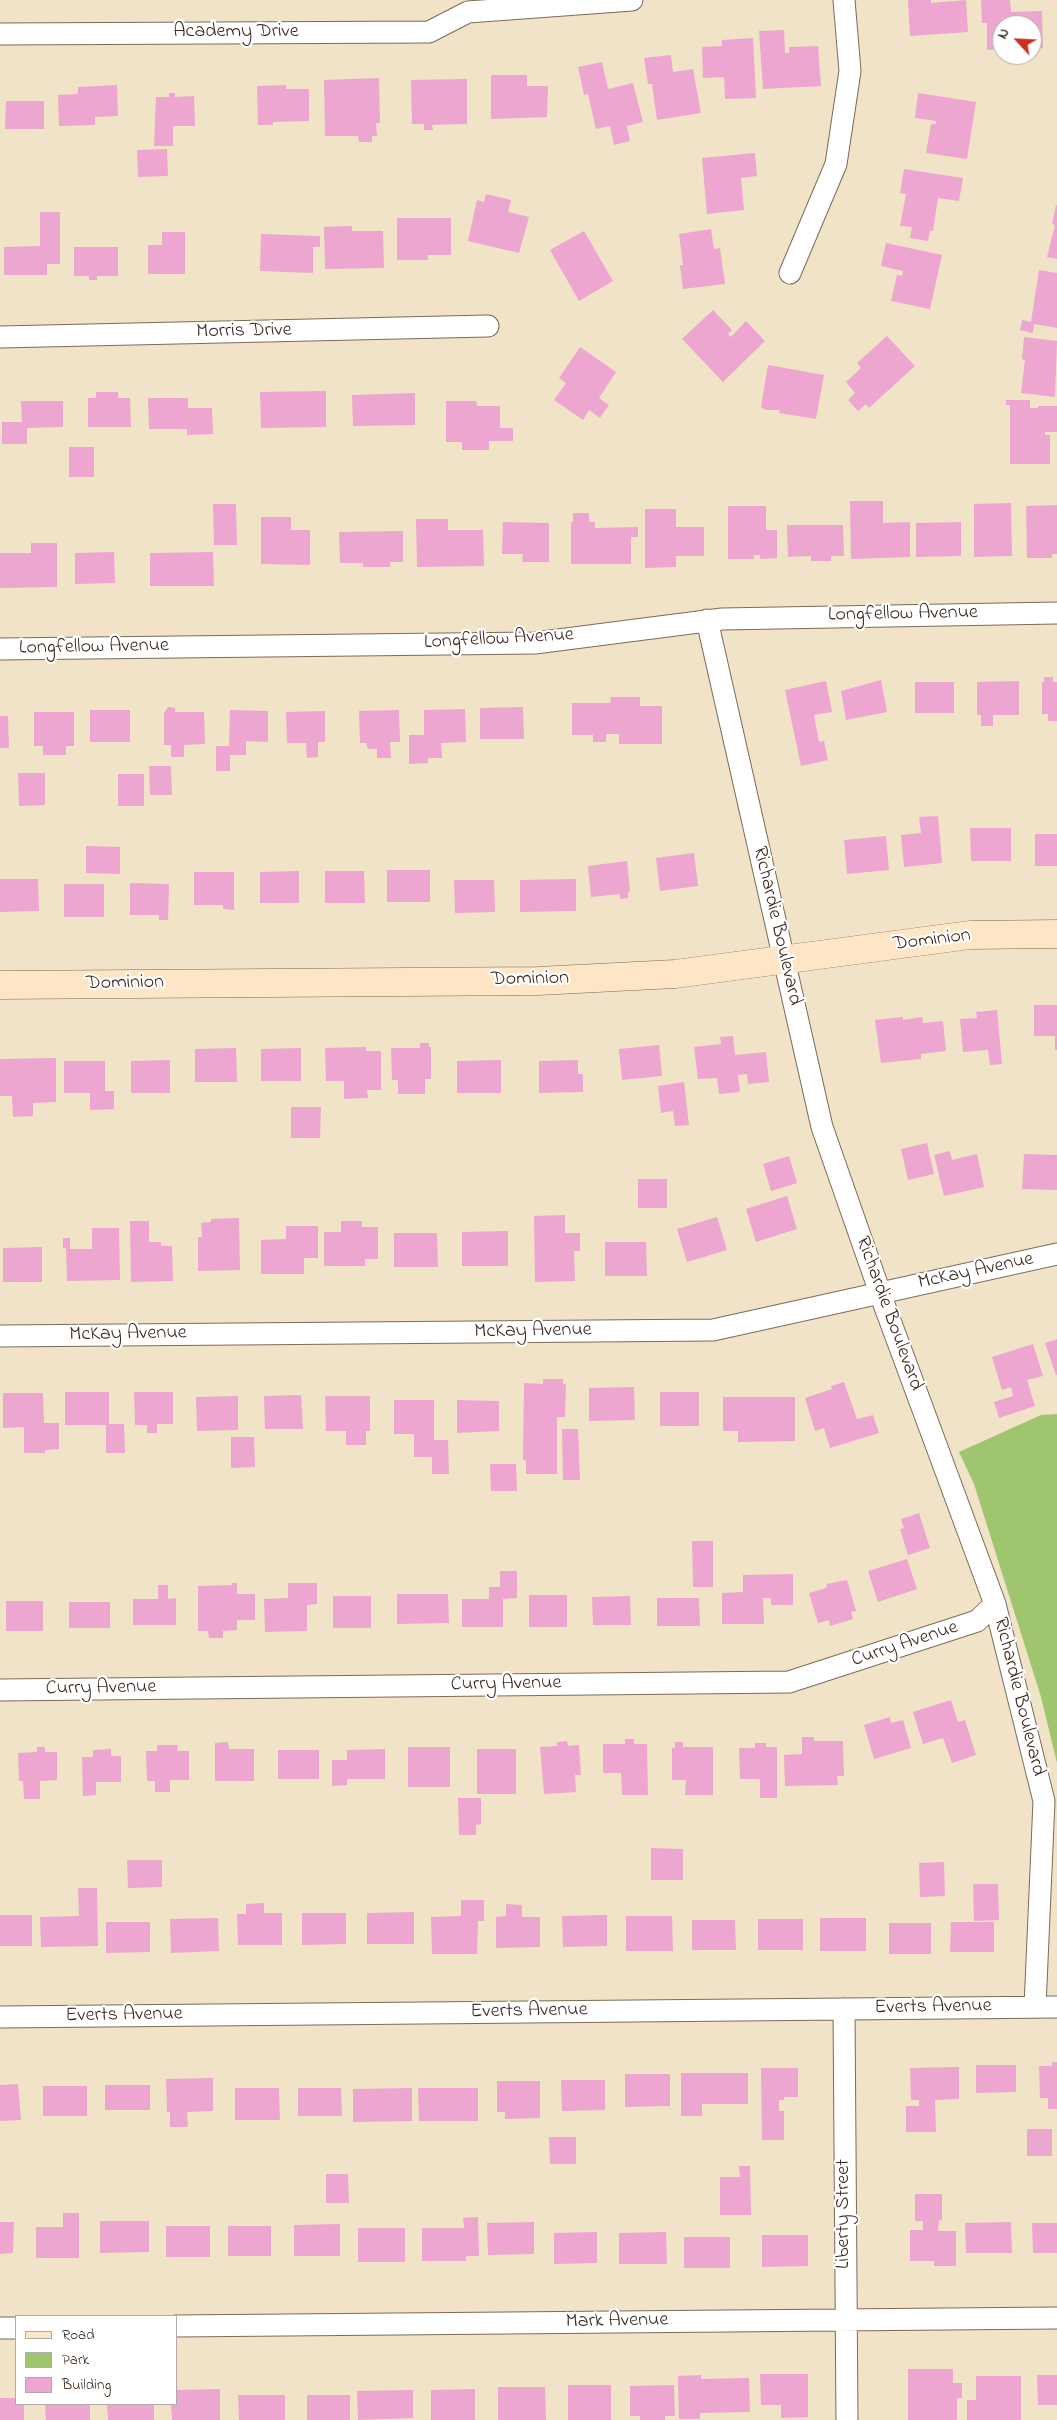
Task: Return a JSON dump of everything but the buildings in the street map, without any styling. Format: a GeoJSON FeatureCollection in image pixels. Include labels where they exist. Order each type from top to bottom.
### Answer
{"type":"FeatureCollection","features":[{"type":"Feature","properties":{"kind":"street","name":"Academy Drive"},"geometry":{"type":"LineString","coordinates":[[0,34],[428,32],[463,6],[632,0]]}},
{"type":"Feature","properties":{"kind":"street"},"geometry":{"type":"LineString","coordinates":[[790,273],[836,164],[850,71],[844,0]]}},
{"type":"Feature","properties":{"kind":"street","name":"Morris Drive"},"geometry":{"type":"LineString","coordinates":[[0,337],[488,326]]}},
{"type":"Feature","properties":{"kind":"street","name":"Longfellow Avenue"},"geometry":{"type":"LineString","coordinates":[[0,649],[535,643],[706,620],[1057,613]]}},
{"type":"Feature","properties":{"kind":"street","name":"Richardie Boulevard"},"geometry":{"type":"LineString","coordinates":[[706,620],[822,1127],[880,1294],[995,1604],[1044,1802],[1035,2007]]}},
{"type":"Feature","properties":{"kind":"street","name":"Dominion"},"geometry":{"type":"LineString","coordinates":[[0,986],[538,981],[675,974],[970,935],[1057,934]]}},
{"type":"Feature","properties":{"kind":"street","name":"McKay Avenue"},"geometry":{"type":"LineString","coordinates":[[0,1336],[713,1330],[1057,1254]]}},
{"type":"Feature","properties":{"kind":"street","name":"Curry Avenue"},"geometry":{"type":"LineString","coordinates":[[0,1690],[789,1682],[977,1621],[995,1604]]}},
{"type":"Feature","properties":{"kind":"street","name":"Everts Avenue"},"geometry":{"type":"LineString","coordinates":[[0,2017],[1057,2007]]}},
{"type":"Feature","properties":{"kind":"street","name":"Liberty Street"},"geometry":{"type":"LineString","coordinates":[[844,2009],[847,2420]]}},
{"type":"Feature","properties":{"kind":"street","name":"Mark Avenue"},"geometry":{"type":"LineString","coordinates":[[178,2326],[1057,2318]]}},
{"type":"Feature","properties":{"kind":"street"},"geometry":{"type":"LineString","coordinates":[[0,2328],[15,2328]]}},
{"type":"Feature","properties":{"kind":"green space"},"geometry":{"type":"Polygon","coordinates":[[[1057,1414],[1057,1763],[1041,1697],[974,1484],[959,1452],[1041,1415],[1057,1414]]]}}]}
